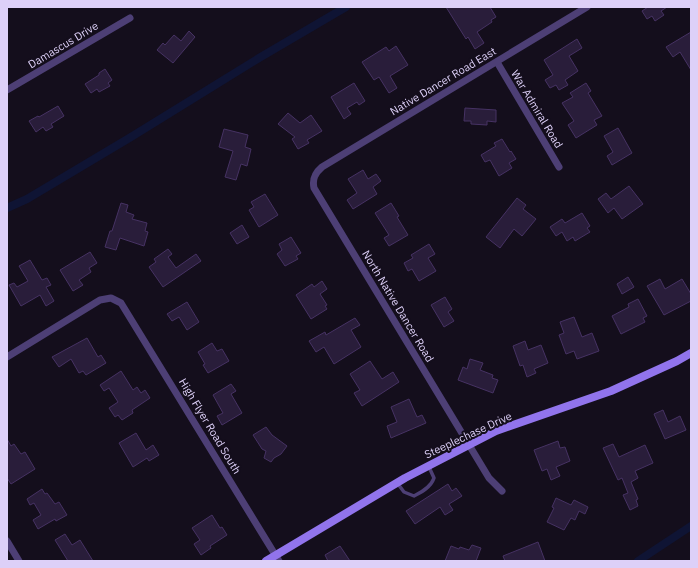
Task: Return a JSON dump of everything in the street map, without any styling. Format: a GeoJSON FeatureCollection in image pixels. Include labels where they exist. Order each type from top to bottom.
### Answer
{"type":"FeatureCollection","features":[{"type":"Feature","properties":{"kind":"street","name":"Native Dancer Road East"},"geometry":{"type":"LineString","coordinates":[[314,177],[318,170],[322,167],[587,7]]}},
{"type":"Feature","properties":{"kind":"street","name":"Damascus Drive"},"geometry":{"type":"LineString","coordinates":[[7,90],[130,18]]}},
{"type":"Feature","properties":{"kind":"street","name":"War Admiral Road"},"geometry":{"type":"LineString","coordinates":[[497,62],[559,167]]}},
{"type":"Feature","properties":{"kind":"street","name":"North Native Dancer Road"},"geometry":{"type":"LineString","coordinates":[[314,177],[314,188],[468,445],[489,478],[502,491]]}},
{"type":"Feature","properties":{"kind":"street","name":"High Flyer Road South"},"geometry":{"type":"LineString","coordinates":[[7,357],[100,300],[111,298],[117,300],[125,307],[277,558]]}},
{"type":"Feature","properties":{"kind":"street","name":"Steeplechase Drive"},"geometry":{"type":"LineString","coordinates":[[266,561],[277,558],[428,465],[496,431],[611,391],[677,361],[691,353]]}},
{"type":"Feature","properties":{"kind":"street"},"geometry":{"type":"LineString","coordinates":[[7,541],[19,561]]}},
{"type":"Feature","properties":{"kind":"lane"},"geometry":{"type":"LineString","coordinates":[[397,483],[404,492],[414,496],[432,483],[434,478],[428,465]]}},
{"type":"Feature","properties":{"kind":"building"},"geometry":{"type":"Polygon","coordinates":[[[446,7],[490,7],[496,17],[491,20],[492,22],[477,32],[484,43],[475,49],[468,37],[466,39],[446,7]]]}},
{"type":"Feature","properties":{"kind":"building"},"geometry":{"type":"Polygon","coordinates":[[[648,7],[667,7],[661,11],[664,15],[655,21],[652,16],[647,19],[642,11],[648,7]]]}},
{"type":"Feature","properties":{"kind":"building"},"geometry":{"type":"Polygon","coordinates":[[[189,31],[195,37],[173,63],[157,50],[163,43],[165,45],[174,35],[181,41],[189,31]]]}},
{"type":"Feature","properties":{"kind":"building"},"geometry":{"type":"Polygon","coordinates":[[[691,32],[691,70],[680,52],[673,57],[666,47],[691,32]]]}},
{"type":"Feature","properties":{"kind":"building"},"geometry":{"type":"Polygon","coordinates":[[[577,39],[582,48],[569,56],[578,71],[565,80],[568,85],[559,90],[556,85],[550,88],[545,80],[553,75],[544,60],[577,39]]]}},
{"type":"Feature","properties":{"kind":"building"},"geometry":{"type":"Polygon","coordinates":[[[396,46],[408,65],[390,76],[397,88],[389,93],[379,77],[374,80],[362,62],[386,47],[389,51],[396,46]]]}},
{"type":"Feature","properties":{"kind":"building"},"geometry":{"type":"Polygon","coordinates":[[[105,69],[112,80],[108,83],[110,86],[99,92],[97,89],[91,93],[85,84],[105,69]]]}},
{"type":"Feature","properties":{"kind":"building"},"geometry":{"type":"Polygon","coordinates":[[[354,83],[365,101],[359,105],[357,102],[347,108],[351,114],[344,119],[331,97],[354,83]]]}},
{"type":"Feature","properties":{"kind":"building"},"geometry":{"type":"Polygon","coordinates":[[[586,83],[591,91],[588,93],[602,116],[594,120],[597,125],[576,138],[568,125],[574,121],[562,103],[573,97],[570,93],[586,83]]]}},
{"type":"Feature","properties":{"kind":"building"},"geometry":{"type":"Polygon","coordinates":[[[58,106],[64,116],[51,124],[53,127],[46,131],[43,127],[36,132],[29,121],[58,106]]]}},
{"type":"Feature","properties":{"kind":"building"},"geometry":{"type":"Polygon","coordinates":[[[465,108],[496,110],[496,122],[487,121],[487,125],[471,124],[471,121],[464,121],[465,108]]]}},
{"type":"Feature","properties":{"kind":"building"},"geometry":{"type":"Polygon","coordinates":[[[288,113],[300,123],[311,115],[322,131],[307,140],[309,143],[298,149],[292,139],[295,137],[278,124],[288,113]]]}},
{"type":"Feature","properties":{"kind":"building"},"geometry":{"type":"Polygon","coordinates":[[[618,128],[632,153],[612,165],[607,156],[613,152],[604,136],[618,128]]]}},
{"type":"Feature","properties":{"kind":"building"},"geometry":{"type":"Polygon","coordinates":[[[224,129],[248,135],[245,147],[251,149],[247,166],[241,164],[236,180],[225,177],[233,151],[219,147],[224,129]]]}},
{"type":"Feature","properties":{"kind":"building"},"geometry":{"type":"Polygon","coordinates":[[[502,139],[516,159],[509,163],[512,168],[499,176],[490,160],[485,162],[481,155],[496,146],[494,143],[502,139]]]}},
{"type":"Feature","properties":{"kind":"building"},"geometry":{"type":"Polygon","coordinates":[[[363,170],[368,179],[376,174],[381,181],[373,187],[377,194],[353,209],[347,200],[357,193],[348,179],[363,170]]]}},
{"type":"Feature","properties":{"kind":"building"},"geometry":{"type":"Polygon","coordinates":[[[629,186],[643,204],[622,219],[614,208],[608,213],[598,199],[606,193],[611,199],[629,186]]]}},
{"type":"Feature","properties":{"kind":"building"},"geometry":{"type":"Polygon","coordinates":[[[265,194],[278,215],[259,227],[249,210],[254,207],[251,202],[265,194]]]}},
{"type":"Feature","properties":{"kind":"building"},"geometry":{"type":"Polygon","coordinates":[[[517,198],[526,205],[523,209],[536,219],[522,236],[514,229],[500,248],[486,237],[517,198]]]}},
{"type":"Feature","properties":{"kind":"building"},"geometry":{"type":"Polygon","coordinates":[[[121,203],[128,205],[126,212],[134,215],[132,219],[147,223],[145,231],[148,232],[144,246],[120,238],[116,250],[105,247],[121,203]]]}},
{"type":"Feature","properties":{"kind":"building"},"geometry":{"type":"Polygon","coordinates":[[[391,203],[399,216],[397,217],[408,235],[389,246],[384,238],[389,235],[375,213],[391,203]]]}},
{"type":"Feature","properties":{"kind":"building"},"geometry":{"type":"Polygon","coordinates":[[[582,213],[590,226],[587,228],[590,232],[575,241],[573,237],[567,241],[562,232],[556,236],[550,227],[562,219],[565,223],[582,213]]]}},
{"type":"Feature","properties":{"kind":"building"},"geometry":{"type":"Polygon","coordinates":[[[242,225],[249,237],[237,244],[230,233],[242,225]]]}},
{"type":"Feature","properties":{"kind":"building"},"geometry":{"type":"Polygon","coordinates":[[[291,237],[301,253],[296,256],[298,259],[285,266],[277,254],[282,250],[279,244],[291,237]]]}},
{"type":"Feature","properties":{"kind":"building"},"geometry":{"type":"Polygon","coordinates":[[[429,244],[435,254],[428,258],[436,271],[419,281],[412,269],[408,271],[404,263],[413,258],[411,255],[429,244]]]}},
{"type":"Feature","properties":{"kind":"building"},"geometry":{"type":"Polygon","coordinates":[[[168,249],[172,254],[168,257],[176,268],[196,254],[201,261],[163,287],[149,267],[156,262],[154,259],[168,249]]]}},
{"type":"Feature","properties":{"kind":"building"},"geometry":{"type":"Polygon","coordinates":[[[90,252],[97,263],[89,268],[91,272],[79,280],[83,285],[73,291],[60,270],[90,252]]]}},
{"type":"Feature","properties":{"kind":"building"},"geometry":{"type":"Polygon","coordinates":[[[30,260],[42,280],[47,278],[51,285],[46,287],[54,301],[46,306],[40,295],[21,306],[9,285],[14,283],[17,287],[28,281],[19,266],[30,260]]]}},
{"type":"Feature","properties":{"kind":"building"},"geometry":{"type":"Polygon","coordinates":[[[628,277],[634,287],[622,294],[617,284],[628,277]]]}},
{"type":"Feature","properties":{"kind":"building"},"geometry":{"type":"Polygon","coordinates":[[[660,279],[665,289],[682,279],[691,294],[691,301],[664,315],[647,286],[660,279]]]}},
{"type":"Feature","properties":{"kind":"building"},"geometry":{"type":"Polygon","coordinates":[[[322,281],[327,289],[320,294],[327,305],[325,306],[327,309],[311,319],[296,295],[312,284],[314,287],[322,281]]]}},
{"type":"Feature","properties":{"kind":"building"},"geometry":{"type":"Polygon","coordinates":[[[445,297],[452,309],[448,312],[454,321],[444,327],[431,305],[445,297]]]}},
{"type":"Feature","properties":{"kind":"building"},"geometry":{"type":"Polygon","coordinates":[[[638,299],[647,316],[643,318],[645,322],[621,334],[612,316],[629,307],[628,304],[638,299]]]}},
{"type":"Feature","properties":{"kind":"building"},"geometry":{"type":"Polygon","coordinates":[[[187,302],[199,322],[187,330],[179,317],[172,321],[167,314],[187,302]]]}},
{"type":"Feature","properties":{"kind":"building"},"geometry":{"type":"Polygon","coordinates":[[[574,317],[582,337],[592,333],[599,351],[577,359],[574,351],[566,354],[559,335],[564,333],[560,322],[574,317]]]}},
{"type":"Feature","properties":{"kind":"building"},"geometry":{"type":"Polygon","coordinates":[[[355,318],[360,325],[351,330],[361,347],[334,364],[324,347],[316,352],[309,341],[325,332],[326,335],[355,318]]]}},
{"type":"Feature","properties":{"kind":"building"},"geometry":{"type":"Polygon","coordinates":[[[87,338],[98,357],[101,355],[106,363],[86,375],[83,371],[79,373],[71,359],[59,367],[52,357],[87,338]]]}},
{"type":"Feature","properties":{"kind":"building"},"geometry":{"type":"Polygon","coordinates":[[[525,341],[528,350],[541,345],[548,363],[534,369],[536,373],[527,377],[523,365],[520,366],[513,346],[525,341]]]}},
{"type":"Feature","properties":{"kind":"building"},"geometry":{"type":"Polygon","coordinates":[[[212,343],[217,351],[222,349],[229,361],[208,373],[198,352],[212,343]]]}},
{"type":"Feature","properties":{"kind":"building"},"geometry":{"type":"Polygon","coordinates":[[[470,359],[483,363],[480,370],[493,375],[492,378],[498,380],[493,393],[458,380],[463,367],[467,369],[470,359]]]}},
{"type":"Feature","properties":{"kind":"building"},"geometry":{"type":"Polygon","coordinates":[[[370,361],[382,379],[393,372],[399,382],[362,406],[354,393],[360,390],[350,374],[370,361]]]}},
{"type":"Feature","properties":{"kind":"building"},"geometry":{"type":"Polygon","coordinates":[[[121,371],[133,390],[137,387],[141,393],[145,390],[150,398],[132,410],[133,413],[122,420],[118,415],[115,417],[109,408],[118,402],[109,388],[104,391],[100,385],[121,371]]]}},
{"type":"Feature","properties":{"kind":"building"},"geometry":{"type":"Polygon","coordinates":[[[231,384],[236,391],[231,394],[242,413],[222,425],[217,416],[223,413],[213,395],[231,384]]]}},
{"type":"Feature","properties":{"kind":"building"},"geometry":{"type":"Polygon","coordinates":[[[409,399],[417,417],[422,415],[426,423],[391,438],[387,426],[397,422],[391,407],[409,399]]]}},
{"type":"Feature","properties":{"kind":"building"},"geometry":{"type":"Polygon","coordinates":[[[663,410],[668,422],[680,416],[686,430],[665,439],[654,414],[663,410]]]}},
{"type":"Feature","properties":{"kind":"building"},"geometry":{"type":"Polygon","coordinates":[[[266,427],[272,435],[287,446],[281,454],[274,458],[271,462],[264,458],[266,451],[262,449],[253,435],[266,427]]]}},
{"type":"Feature","properties":{"kind":"building"},"geometry":{"type":"Polygon","coordinates":[[[136,433],[146,450],[153,445],[159,455],[149,461],[147,458],[133,467],[119,443],[136,433]]]}},
{"type":"Feature","properties":{"kind":"building"},"geometry":{"type":"Polygon","coordinates":[[[7,439],[11,446],[14,444],[21,454],[25,452],[35,469],[11,484],[7,478],[7,439]]]}},
{"type":"Feature","properties":{"kind":"building"},"geometry":{"type":"Polygon","coordinates":[[[558,441],[560,448],[565,447],[570,461],[556,467],[560,476],[551,480],[547,469],[542,471],[534,450],[558,441]]]}},
{"type":"Feature","properties":{"kind":"building"},"geometry":{"type":"Polygon","coordinates":[[[613,444],[619,457],[645,445],[653,463],[635,471],[638,478],[631,482],[638,499],[636,500],[638,506],[630,510],[623,495],[628,493],[622,478],[618,480],[603,448],[613,444]]]}},
{"type":"Feature","properties":{"kind":"building"},"geometry":{"type":"Polygon","coordinates":[[[448,484],[452,491],[456,488],[462,496],[449,504],[453,510],[445,515],[440,507],[415,524],[406,511],[448,484]]]}},
{"type":"Feature","properties":{"kind":"building"},"geometry":{"type":"Polygon","coordinates":[[[42,489],[55,504],[59,502],[67,515],[56,521],[55,519],[38,529],[33,520],[41,515],[34,503],[30,505],[27,499],[42,489]]]}},
{"type":"Feature","properties":{"kind":"building"},"geometry":{"type":"Polygon","coordinates":[[[556,498],[571,505],[574,500],[588,507],[585,514],[579,511],[575,520],[571,518],[564,530],[547,522],[554,508],[552,507],[556,498]]]}},
{"type":"Feature","properties":{"kind":"building"},"geometry":{"type":"Polygon","coordinates":[[[212,515],[220,528],[222,527],[227,535],[210,546],[211,548],[201,555],[194,544],[200,540],[192,528],[212,515]]]}},
{"type":"Feature","properties":{"kind":"building"},"geometry":{"type":"Polygon","coordinates":[[[65,534],[72,545],[80,540],[93,561],[68,561],[55,540],[65,534]]]}},
{"type":"Feature","properties":{"kind":"building"},"geometry":{"type":"Polygon","coordinates":[[[538,542],[545,561],[505,561],[503,556],[538,542]]]}},
{"type":"Feature","properties":{"kind":"building"},"geometry":{"type":"Polygon","coordinates":[[[472,545],[481,548],[476,561],[445,561],[451,546],[469,550],[472,545]]]}},
{"type":"Feature","properties":{"kind":"building"},"geometry":{"type":"Polygon","coordinates":[[[340,546],[350,561],[328,561],[325,555],[340,546]]]}},
{"type":"Feature","properties":{"kind":"waterway"},"geometry":{"type":"LineString","coordinates":[[7,208],[27,199],[346,7]]}},
{"type":"Feature","properties":{"kind":"waterway"},"geometry":{"type":"LineString","coordinates":[[638,561],[691,526]]}}]}
